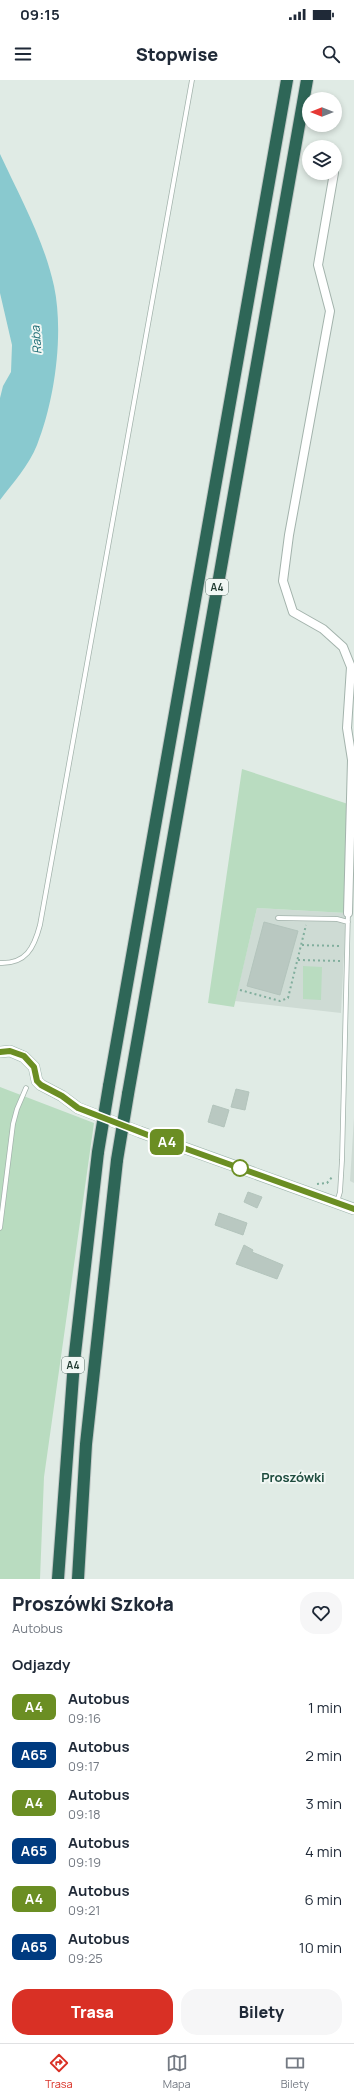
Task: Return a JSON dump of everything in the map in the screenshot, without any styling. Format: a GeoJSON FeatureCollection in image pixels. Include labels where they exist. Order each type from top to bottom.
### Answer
{"type":"FeatureCollection","features":[{"type":"Feature","properties":{"kind":"highway","name":"A4"},"geometry":{"type":"LineString","coordinates":[[58,1579],[74,1362],[98,1152],[287,80]]}},
{"type":"Feature","properties":{"kind":"highway","name":"A4"},"geometry":{"type":"LineString","coordinates":[[78,1579],[86,1444],[117,1160],[307,80]]}},
{"type":"Feature","properties":{"kind":"main road"},"geometry":{"type":"LineString","coordinates":[[0,1052],[10,1051],[24,1056],[34,1067],[37,1081],[41,1085],[62,1096],[78,1108],[354,1209]]}},
{"type":"Feature","properties":{"kind":"street"},"geometry":{"type":"LineString","coordinates":[[333,180],[318,265],[330,311],[289,535],[283,581],[293,612],[322,629],[343,647],[351,667],[347,728],[352,760],[348,913]]}},
{"type":"Feature","properties":{"kind":"lane"},"geometry":{"type":"LineString","coordinates":[[0,963],[11,963],[21,959],[28,952],[36,939],[40,925],[192,80]]}},
{"type":"Feature","properties":{"kind":"lane"},"geometry":{"type":"LineString","coordinates":[[337,1202],[340,1192],[342,1160],[348,913]]}},
{"type":"Feature","properties":{"kind":"lane"},"geometry":{"type":"LineString","coordinates":[[278,918],[306,920],[337,919],[348,922]]}},
{"type":"Feature","properties":{"kind":"lane"},"geometry":{"type":"LineString","coordinates":[[0,1228],[14,1124],[17,1109],[26,1088]]}},
{"type":"Feature","properties":{"kind":"path"},"geometry":{"type":"LineString","coordinates":[[240,990],[280,1001],[288,998],[302,945],[306,920]]}},
{"type":"Feature","properties":{"kind":"path"},"geometry":{"type":"LineString","coordinates":[[302,945],[347,946]]}},
{"type":"Feature","properties":{"kind":"path"},"geometry":{"type":"LineString","coordinates":[[298,960],[347,961]]}},
{"type":"Feature","properties":{"kind":"path"},"geometry":{"type":"LineString","coordinates":[[314,1183],[327,1183],[334,1173]]}},
{"type":"Feature","properties":{"kind":"shaded area"},"geometry":{"type":"Polygon","coordinates":[[[257,908],[346,913],[341,1013],[235,1001],[257,908]]]}},
{"type":"Feature","properties":{"kind":"shaded area"},"geometry":{"type":"Polygon","coordinates":[[[354,1118],[354,1183],[350,1181],[354,1118]]]}},
{"type":"Feature","properties":{"kind":"green space"},"geometry":{"type":"Polygon","coordinates":[[[242,769],[348,804],[346,913],[257,908],[234,1007],[208,1003],[242,769]]]}},
{"type":"Feature","properties":{"kind":"green space"},"geometry":{"type":"Polygon","coordinates":[[[303,966],[322,967],[321,1000],[303,999],[303,966]]]}},
{"type":"Feature","properties":{"kind":"green space"},"geometry":{"type":"Polygon","coordinates":[[[0,1087],[94,1123],[44,1477],[40,1579],[0,1579],[0,1087]]]}},
{"type":"Feature","properties":{"kind":"water","name":"Raba"},"geometry":{"type":"Polygon","coordinates":[[[0,154],[38,235],[50,269],[57,304],[58,345],[49,408],[37,445],[30,460],[0,500],[0,398],[3,386],[11,372],[12,345],[0,293],[0,154]]]}},
{"type":"Feature","properties":{"kind":"building"},"geometry":{"type":"Polygon","coordinates":[[[264,922],[298,931],[280,995],[247,986],[264,922]]]}},
{"type":"Feature","properties":{"kind":"building"},"geometry":{"type":"Polygon","coordinates":[[[236,1089],[249,1092],[245,1110],[231,1107],[236,1089]]]}},
{"type":"Feature","properties":{"kind":"building"},"geometry":{"type":"Polygon","coordinates":[[[213,1105],[229,1110],[224,1127],[208,1122],[213,1105]]]}},
{"type":"Feature","properties":{"kind":"building"},"geometry":{"type":"Polygon","coordinates":[[[248,1192],[262,1197],[257,1208],[244,1202],[248,1192]]]}},
{"type":"Feature","properties":{"kind":"building"},"geometry":{"type":"Polygon","coordinates":[[[219,1213],[247,1223],[243,1235],[215,1225],[219,1213]]]}},
{"type":"Feature","properties":{"kind":"building"},"geometry":{"type":"Polygon","coordinates":[[[244,1245],[253,1250],[252,1252],[283,1265],[277,1279],[236,1264],[244,1245]]]}},
{"type":"Feature","properties":{"kind":"bus line","name":"A4"},"geometry":{"type":"LineString","coordinates":[[0,1052],[10,1051],[24,1056],[34,1067],[37,1081],[41,1085],[62,1096],[78,1108],[153,1137],[311,1192],[354,1209]]}},
{"type":"Feature","properties":{"kind":"district","name":"Proszówki"},"geometry":{"type":"Point","coordinates":[293,1477]}}]}
